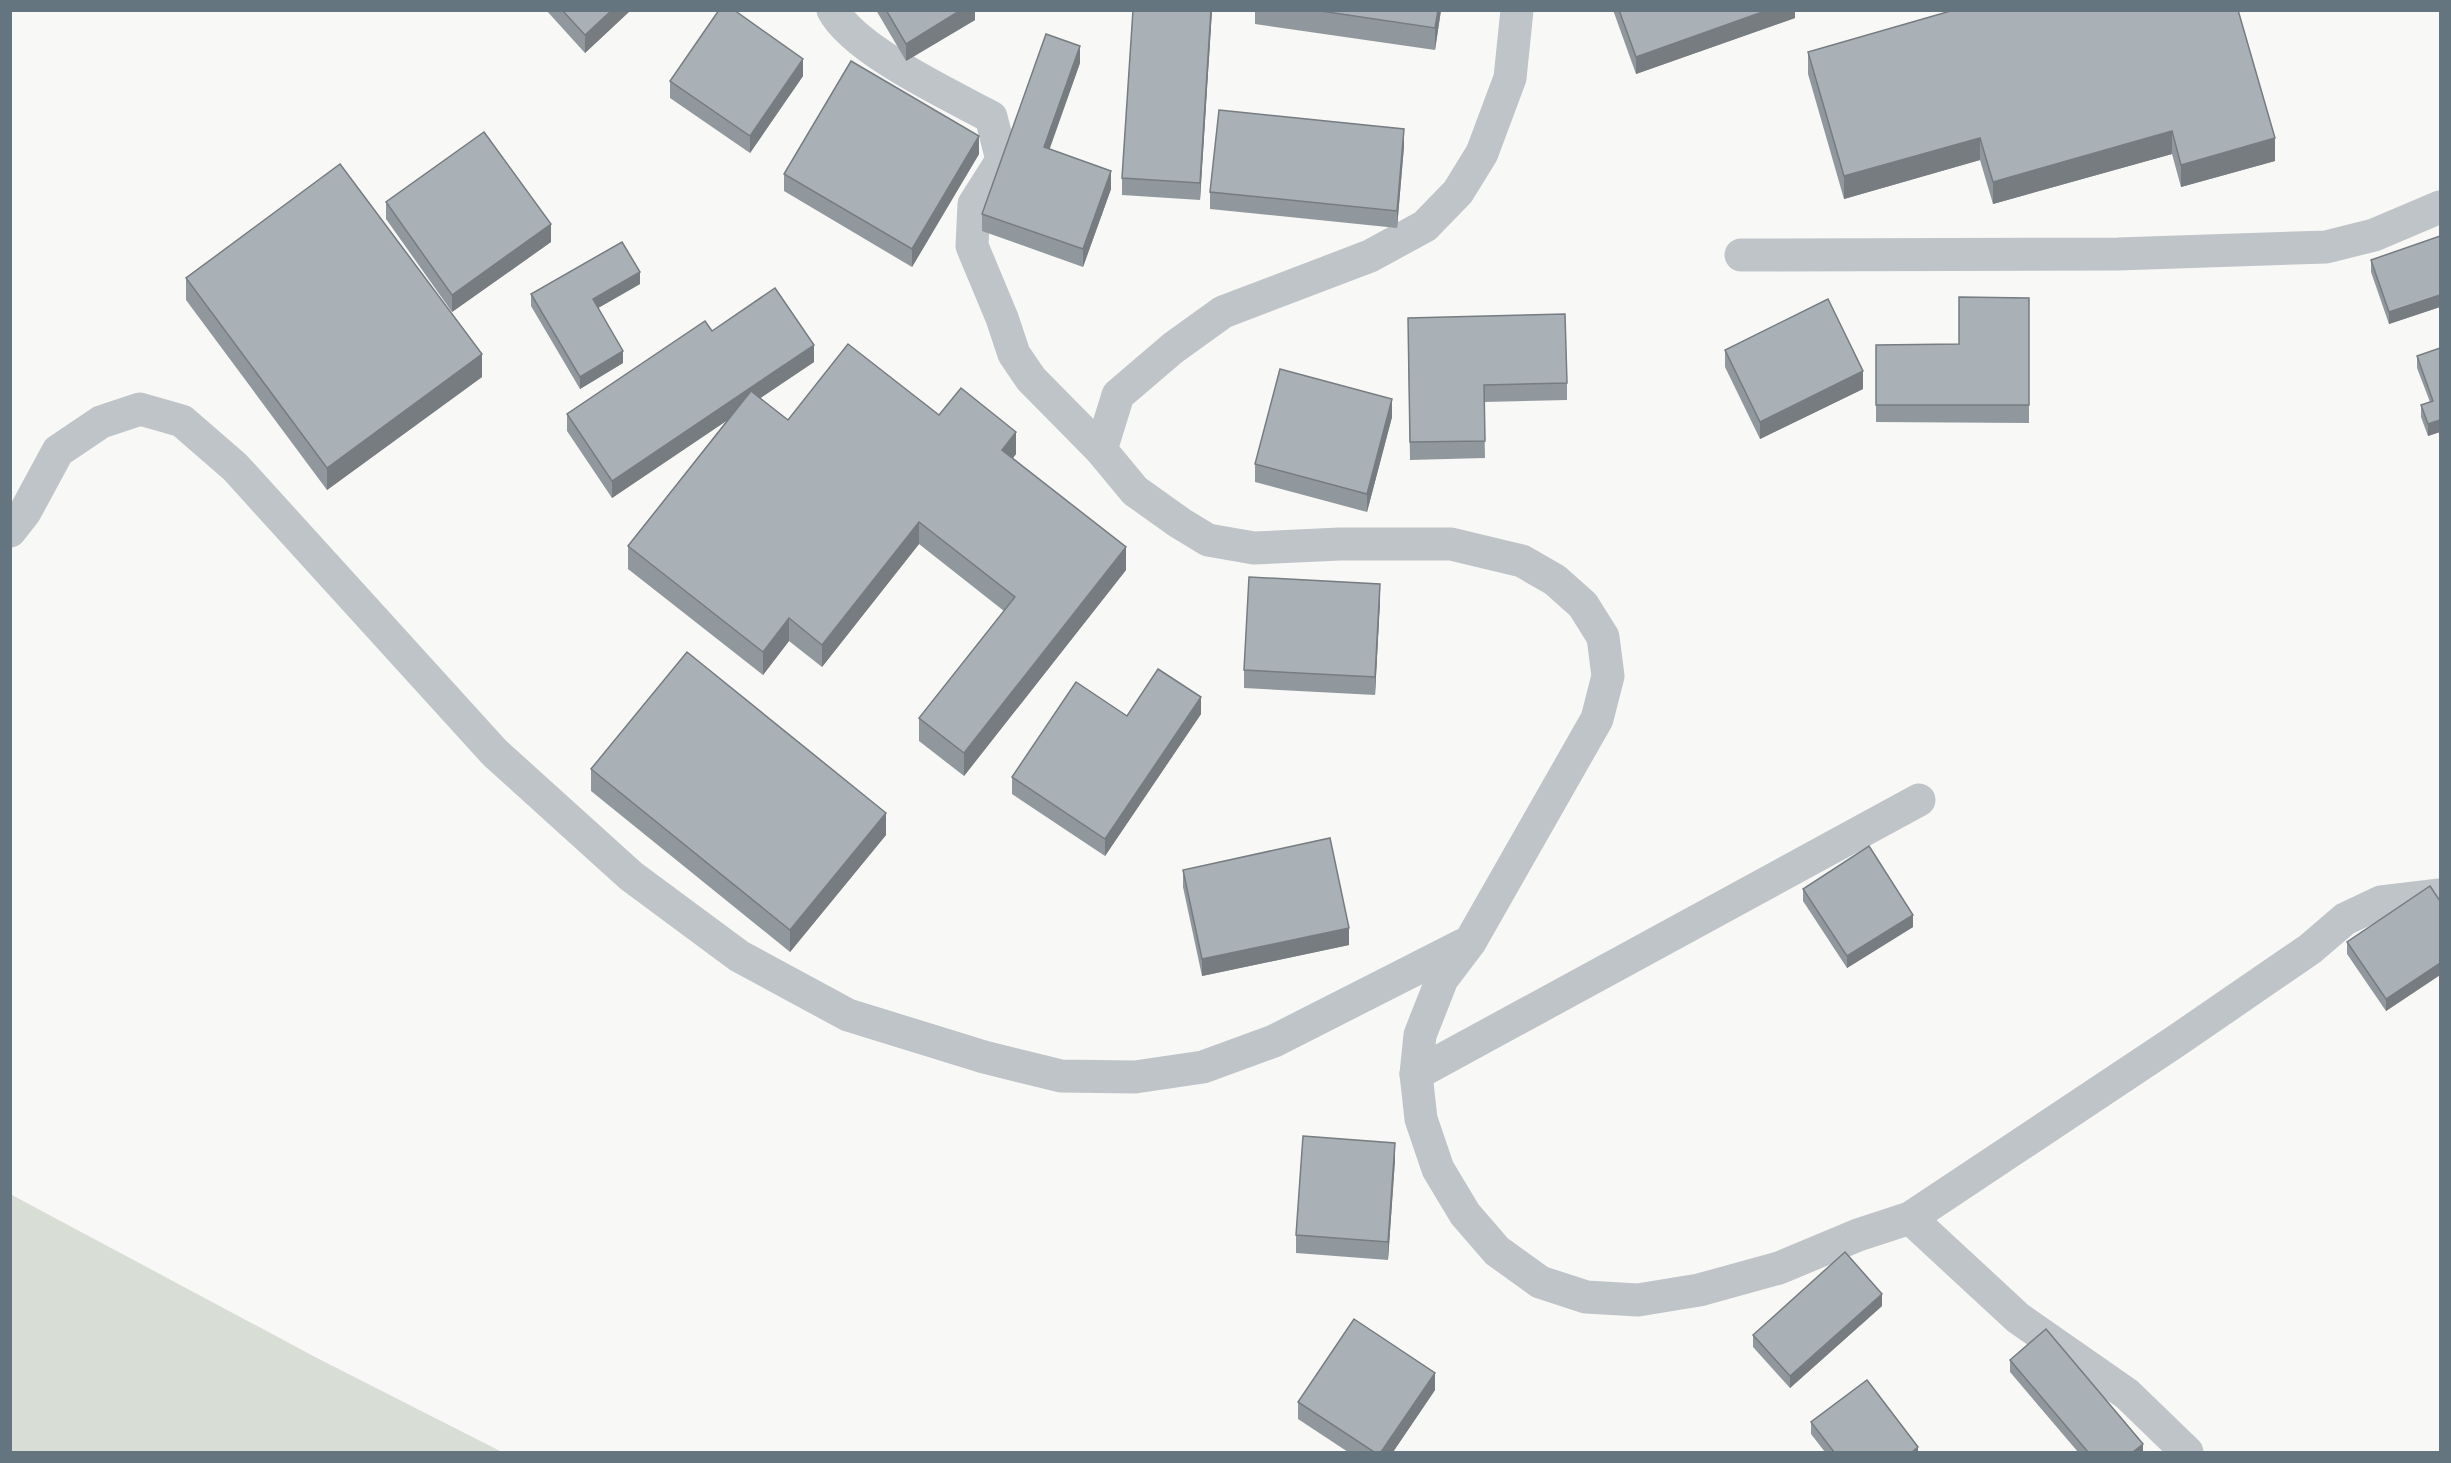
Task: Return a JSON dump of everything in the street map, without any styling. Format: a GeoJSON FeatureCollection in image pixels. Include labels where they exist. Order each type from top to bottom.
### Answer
{"type":"FeatureCollection","features":[{"type":"Feature","properties":{"kind":"street"},"geometry":{"type":"LineString","coordinates":[[833,10],[865,45],[923,81],[991,117],[1002,160],[974,204],[972,246],[1002,318],[1014,354],[1031,379],[1101,450],[1135,491],[1208,540],[1254,548],[1340,544],[1450,544],[1522,561],[1555,580],[1583,605],[1603,637],[1608,676],[1597,719],[1470,942],[1442,979],[1420,1035],[1416,1074],[1421,1119],[1438,1170],[1466,1214],[1497,1251],[1540,1282],[1586,1297],[1638,1300],[1699,1290],[1779,1268],[1858,1234],[1910,1218],[2086,1102],[2310,949],[2345,919],[2381,902],[2440,895]]}},
{"type":"Feature","properties":{"kind":"street"},"geometry":{"type":"LineString","coordinates":[[1101,450],[1118,395],[1181,342],[1223,312],[1371,256],[1425,226],[1458,192],[1482,153],[1510,78],[1517,10]]}},
{"type":"Feature","properties":{"kind":"street"},"geometry":{"type":"LineString","coordinates":[[1742,255],[2118,254],[2326,247],[2374,235],[2440,207]]}},
{"type":"Feature","properties":{"kind":"street"},"geometry":{"type":"LineString","coordinates":[[10,531],[25,512],[58,451],[101,422],[140,409],[182,421],[235,467],[495,753],[630,876],[739,956],[848,1015],[984,1057],[1061,1076],[1135,1077],[1203,1067],[1274,1041],[1470,942]]}},
{"type":"Feature","properties":{"kind":"street"},"geometry":{"type":"LineString","coordinates":[[1416,1074],[1919,800]]}},
{"type":"Feature","properties":{"kind":"street"},"geometry":{"type":"LineString","coordinates":[[1910,1218],[2018,1318],[2127,1394],[2187,1452]]}},
{"type":"Feature","properties":{"kind":"shaded area"},"geometry":{"type":"Polygon","coordinates":[[[10,1194],[317,1358],[502,1452],[11,1452],[10,1194]]]}},
{"type":"Feature","properties":{"kind":"building"},"geometry":{"type":"Polygon","coordinates":[[[562,10],[612,10],[585,35],[562,10]]]}},
{"type":"Feature","properties":{"kind":"building"},"geometry":{"type":"Polygon","coordinates":[[[719,10],[734,10],[803,59],[750,136],[670,81],[719,10]]]}},
{"type":"Feature","properties":{"kind":"building"},"geometry":{"type":"Polygon","coordinates":[[[886,10],[961,10],[906,44],[886,10]]]}},
{"type":"Feature","properties":{"kind":"building"},"geometry":{"type":"Polygon","coordinates":[[[1133,10],[1211,10],[1200,183],[1122,178],[1133,10]]]}},
{"type":"Feature","properties":{"kind":"building"},"geometry":{"type":"Polygon","coordinates":[[[1314,10],[1438,10],[1435,28],[1314,10]]]}},
{"type":"Feature","properties":{"kind":"building"},"geometry":{"type":"Polygon","coordinates":[[[1619,10],[1768,10],[1636,57],[1619,10]]]}},
{"type":"Feature","properties":{"kind":"building"},"geometry":{"type":"Polygon","coordinates":[[[1954,10],[2238,10],[2275,138],[2181,165],[2172,131],[1993,182],[1980,138],[1844,176],[1808,52],[1954,10]]]}},
{"type":"Feature","properties":{"kind":"building"},"geometry":{"type":"Polygon","coordinates":[[[1046,34],[1080,46],[1044,147],[1111,171],[1083,249],[982,214],[1046,34]]]}},
{"type":"Feature","properties":{"kind":"building"},"geometry":{"type":"Polygon","coordinates":[[[851,61],[979,136],[912,249],[784,174],[851,61]]]}},
{"type":"Feature","properties":{"kind":"building"},"geometry":{"type":"Polygon","coordinates":[[[1219,110],[1404,129],[1397,211],[1210,192],[1219,110]]]}},
{"type":"Feature","properties":{"kind":"building"},"geometry":{"type":"Polygon","coordinates":[[[484,132],[551,224],[452,295],[386,202],[484,132]]]}},
{"type":"Feature","properties":{"kind":"building"},"geometry":{"type":"Polygon","coordinates":[[[340,164],[482,354],[327,468],[186,278],[340,164]]]}},
{"type":"Feature","properties":{"kind":"building"},"geometry":{"type":"Polygon","coordinates":[[[2440,236],[2440,295],[2389,312],[2371,260],[2440,236]]]}},
{"type":"Feature","properties":{"kind":"building"},"geometry":{"type":"Polygon","coordinates":[[[622,242],[640,272],[593,299],[623,351],[580,377],[531,294],[622,242]]]}},
{"type":"Feature","properties":{"kind":"building"},"geometry":{"type":"Polygon","coordinates":[[[775,288],[814,345],[612,481],[567,414],[705,321],[712,331],[775,288]]]}},
{"type":"Feature","properties":{"kind":"building"},"geometry":{"type":"Polygon","coordinates":[[[1959,297],[2029,298],[2029,405],[1876,405],[1876,345],[1959,344],[1959,297]]]}},
{"type":"Feature","properties":{"kind":"building"},"geometry":{"type":"Polygon","coordinates":[[[1828,299],[1863,371],[1760,422],[1725,350],[1828,299]]]}},
{"type":"Feature","properties":{"kind":"building"},"geometry":{"type":"Polygon","coordinates":[[[1565,314],[1567,383],[1484,385],[1485,441],[1410,442],[1408,318],[1565,314]]]}},
{"type":"Feature","properties":{"kind":"building"},"geometry":{"type":"Polygon","coordinates":[[[848,344],[939,415],[961,388],[1016,432],[1002,450],[1126,547],[964,753],[919,718],[1015,597],[919,522],[822,645],[789,618],[763,652],[628,546],[751,391],[788,420],[848,344]]]}},
{"type":"Feature","properties":{"kind":"building"},"geometry":{"type":"Polygon","coordinates":[[[2440,348],[2440,420],[2428,424],[2421,405],[2433,401],[2417,356],[2440,348]]]}},
{"type":"Feature","properties":{"kind":"building"},"geometry":{"type":"Polygon","coordinates":[[[1280,369],[1392,399],[1367,494],[1255,464],[1280,369]]]}},
{"type":"Feature","properties":{"kind":"building"},"geometry":{"type":"Polygon","coordinates":[[[1249,577],[1380,584],[1375,677],[1244,670],[1249,577]]]}},
{"type":"Feature","properties":{"kind":"building"},"geometry":{"type":"Polygon","coordinates":[[[687,652],[886,813],[790,930],[591,769],[687,652]]]}},
{"type":"Feature","properties":{"kind":"building"},"geometry":{"type":"Polygon","coordinates":[[[1158,669],[1201,697],[1105,839],[1012,777],[1076,682],[1127,716],[1158,669]]]}},
{"type":"Feature","properties":{"kind":"building"},"geometry":{"type":"Polygon","coordinates":[[[1330,838],[1349,928],[1202,959],[1183,870],[1330,838]]]}},
{"type":"Feature","properties":{"kind":"building"},"geometry":{"type":"Polygon","coordinates":[[[1869,846],[1913,915],[1847,956],[1803,889],[1869,846]]]}},
{"type":"Feature","properties":{"kind":"building"},"geometry":{"type":"Polygon","coordinates":[[[2430,886],[2440,901],[2440,963],[2386,999],[2347,942],[2430,886]]]}},
{"type":"Feature","properties":{"kind":"building"},"geometry":{"type":"Polygon","coordinates":[[[1303,1136],[1395,1143],[1388,1242],[1296,1235],[1303,1136]]]}},
{"type":"Feature","properties":{"kind":"building"},"geometry":{"type":"Polygon","coordinates":[[[1845,1252],[1882,1294],[1790,1376],[1753,1335],[1845,1252]]]}},
{"type":"Feature","properties":{"kind":"building"},"geometry":{"type":"Polygon","coordinates":[[[1354,1319],[1435,1373],[1381,1452],[1374,1452],[1298,1402],[1354,1319]]]}},
{"type":"Feature","properties":{"kind":"building"},"geometry":{"type":"Polygon","coordinates":[[[2046,1329],[2143,1444],[2133,1452],[2088,1452],[2010,1360],[2046,1329]]]}},
{"type":"Feature","properties":{"kind":"building"},"geometry":{"type":"Polygon","coordinates":[[[1867,1380],[1918,1447],[1912,1452],[1834,1452],[1811,1422],[1867,1380]]]}}]}
